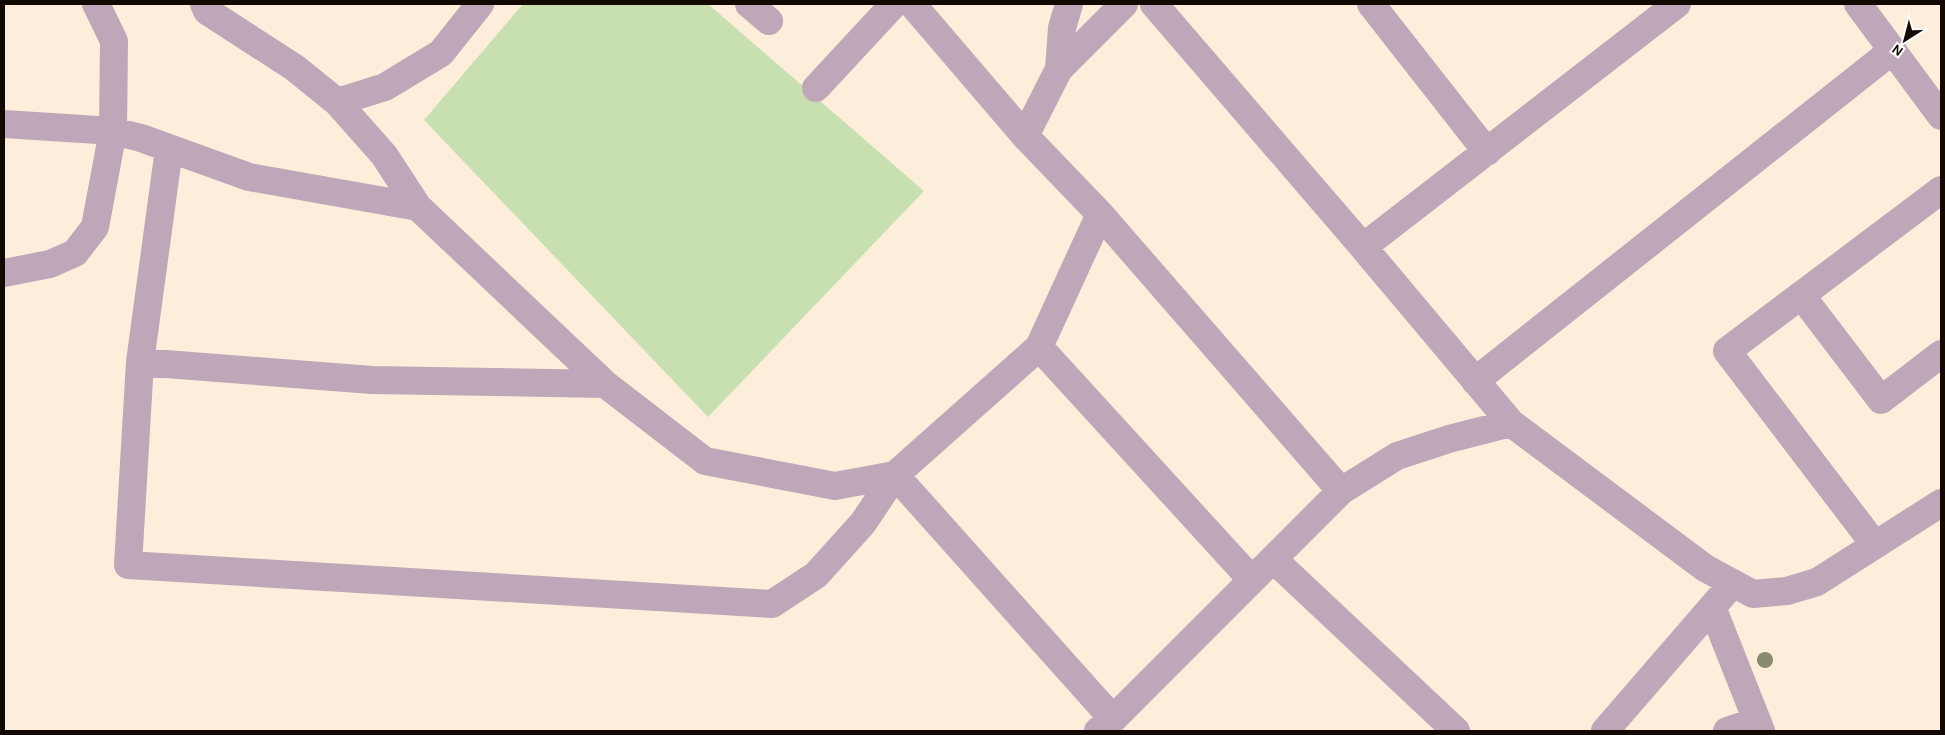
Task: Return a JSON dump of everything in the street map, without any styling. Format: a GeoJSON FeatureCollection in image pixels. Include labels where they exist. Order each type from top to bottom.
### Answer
{"type":"FeatureCollection","features":[{"type":"Feature","properties":{"kind":"street"},"geometry":{"type":"LineString","coordinates":[[4,273],[50,264],[75,253],[95,227],[113,131],[114,41],[96,4]]}},
{"type":"Feature","properties":{"kind":"street"},"geometry":{"type":"LineString","coordinates":[[204,4],[207,11],[295,68],[337,102],[384,155],[418,206],[605,384],[705,461],[835,486],[895,475]]}},
{"type":"Feature","properties":{"kind":"street"},"geometry":{"type":"LineString","coordinates":[[337,102],[385,87],[441,53],[480,4]]}},
{"type":"Feature","properties":{"kind":"street"},"geometry":{"type":"LineString","coordinates":[[816,88],[894,4]]}},
{"type":"Feature","properties":{"kind":"street"},"geometry":{"type":"LineString","coordinates":[[912,4],[1025,136],[1100,214],[1341,491]]}},
{"type":"Feature","properties":{"kind":"street"},"geometry":{"type":"LineString","coordinates":[[1059,69],[1062,28],[1069,4]]}},
{"type":"Feature","properties":{"kind":"street"},"geometry":{"type":"LineString","coordinates":[[1025,136],[1059,69],[1124,4]]}},
{"type":"Feature","properties":{"kind":"street"},"geometry":{"type":"LineString","coordinates":[[1154,4],[1364,247],[1511,423],[1705,568],[1753,594],[1787,591],[1817,582],[1941,503]]}},
{"type":"Feature","properties":{"kind":"street"},"geometry":{"type":"LineString","coordinates":[[1364,247],[1677,4]]}},
{"type":"Feature","properties":{"kind":"street"},"geometry":{"type":"LineString","coordinates":[[1858,4],[1941,116]]}},
{"type":"Feature","properties":{"kind":"street"},"geometry":{"type":"LineString","coordinates":[[1379,6],[1487,152]]}},
{"type":"Feature","properties":{"kind":"street"},"geometry":{"type":"LineString","coordinates":[[1475,381],[1893,50]]}},
{"type":"Feature","properties":{"kind":"street"},"geometry":{"type":"LineString","coordinates":[[4,124],[113,131],[141,138],[249,177],[418,206]]}},
{"type":"Feature","properties":{"kind":"street"},"geometry":{"type":"LineString","coordinates":[[169,149],[140,362],[128,566],[772,604],[816,575],[863,524],[895,475],[1039,347],[1100,214]]}},
{"type":"Feature","properties":{"kind":"street"},"geometry":{"type":"LineString","coordinates":[[1875,545],[1727,351],[1941,190]]}},
{"type":"Feature","properties":{"kind":"street"},"geometry":{"type":"LineString","coordinates":[[1800,296],[1881,400],[1941,354]]}},
{"type":"Feature","properties":{"kind":"street"},"geometry":{"type":"LineString","coordinates":[[1039,347],[1252,580]]}},
{"type":"Feature","properties":{"kind":"street"},"geometry":{"type":"LineString","coordinates":[[140,362],[372,380],[605,384]]}},
{"type":"Feature","properties":{"kind":"street"},"geometry":{"type":"LineString","coordinates":[[895,475],[1106,725],[1341,491],[1397,456],[1449,438],[1511,423]]}},
{"type":"Feature","properties":{"kind":"street"},"geometry":{"type":"LineString","coordinates":[[1273,559],[1456,731]]}},
{"type":"Feature","properties":{"kind":"street"},"geometry":{"type":"LineString","coordinates":[[1605,731],[1733,583]]}},
{"type":"Feature","properties":{"kind":"street"},"geometry":{"type":"LineString","coordinates":[[1712,607],[1759,726],[1727,731]]}},
{"type":"Feature","properties":{"kind":"green space"},"geometry":{"type":"Polygon","coordinates":[[[523,4],[708,4],[924,191],[708,417],[424,120],[523,4]]]}}]}
